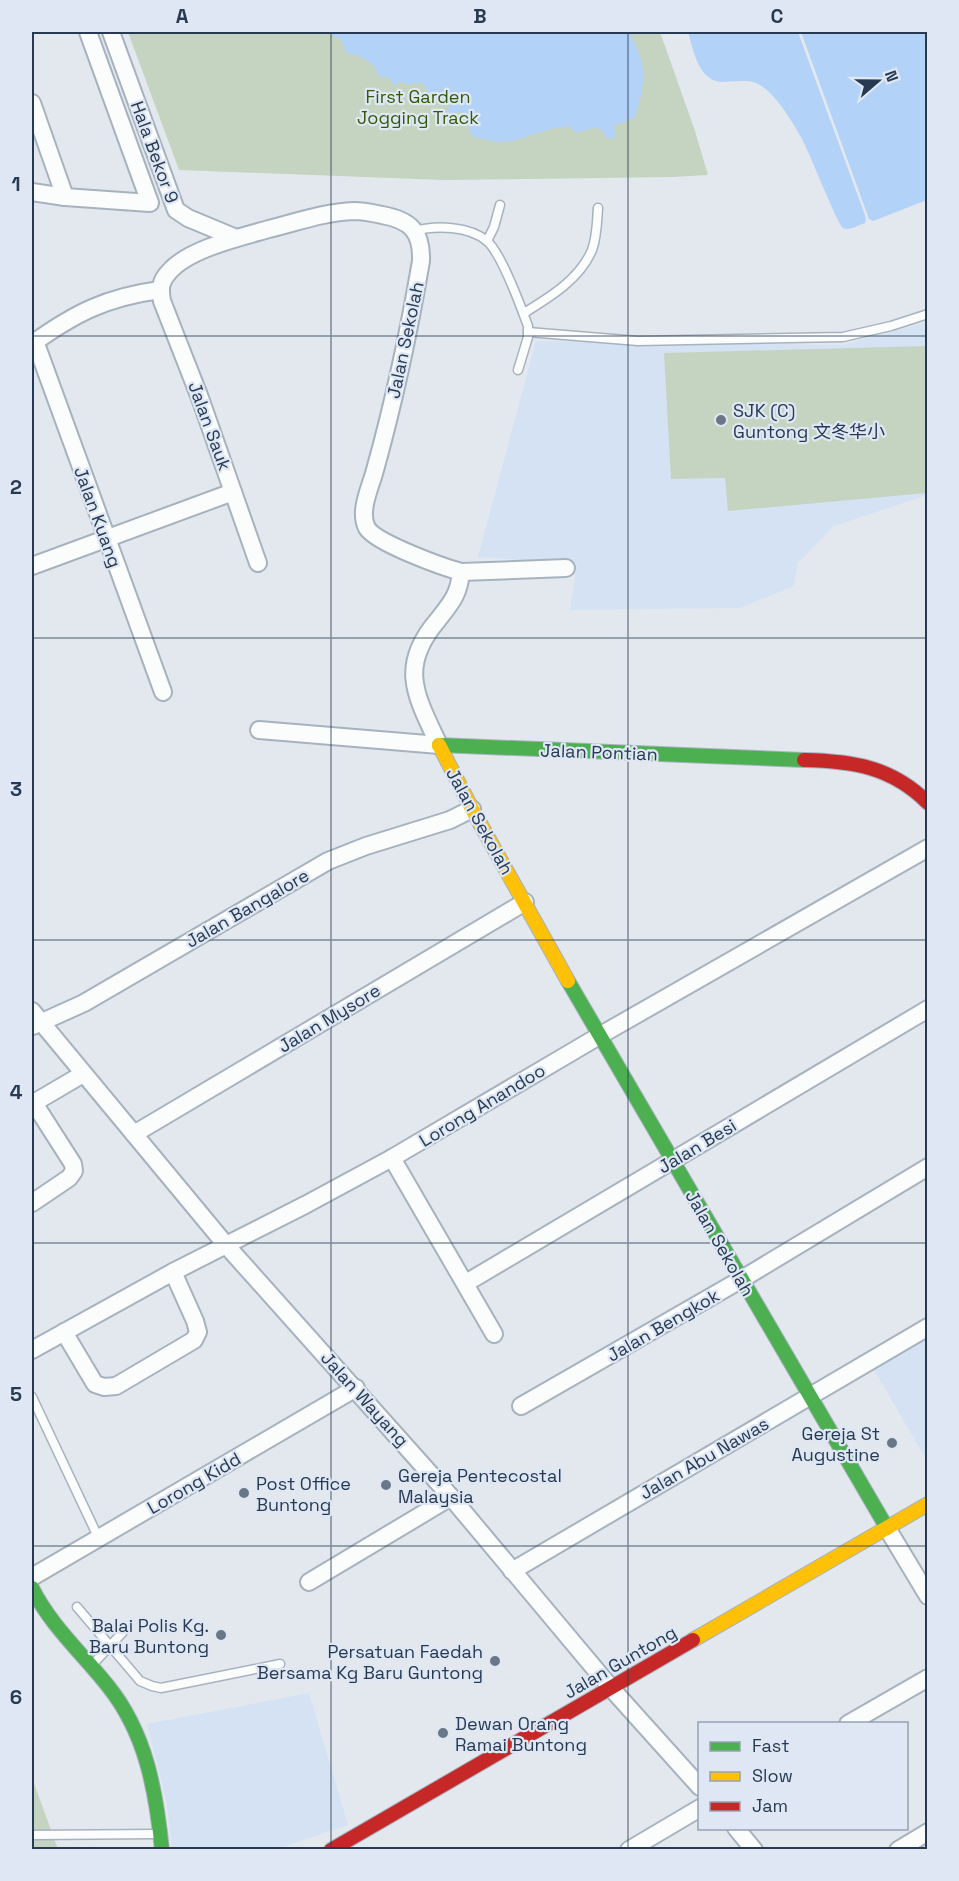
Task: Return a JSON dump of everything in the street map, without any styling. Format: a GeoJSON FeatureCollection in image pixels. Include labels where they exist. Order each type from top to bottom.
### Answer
{"type":"FeatureCollection","features":[{"type":"Feature","properties":{"kind":"street"},"geometry":{"type":"LineString","coordinates":[[32,192],[65,197],[150,203],[88,32]]}},
{"type":"Feature","properties":{"kind":"street","name":"Hala Bekor 9"},"geometry":{"type":"LineString","coordinates":[[111,32],[176,210],[188,218],[236,238]]}},
{"type":"Feature","properties":{"kind":"street"},"geometry":{"type":"LineString","coordinates":[[32,103],[65,197]]}},
{"type":"Feature","properties":{"kind":"street"},"geometry":{"type":"LineString","coordinates":[[33,343],[83,311],[108,300],[160,290],[162,281],[170,270],[185,259],[236,238],[316,217],[357,211],[391,217],[407,224],[415,231]]}},
{"type":"Feature","properties":{"kind":"street","name":"Jalan Sekolah"},"geometry":{"type":"LineString","coordinates":[[415,231],[421,248],[418,274],[386,434],[364,512],[368,528],[379,538],[442,567],[461,572],[460,587],[456,597],[426,633],[416,653],[413,668],[421,707],[472,810],[599,1036],[927,1596]]}},
{"type":"Feature","properties":{"kind":"street","name":"Jalan Sauk"},"geometry":{"type":"LineString","coordinates":[[160,290],[162,301],[200,398],[258,563]]}},
{"type":"Feature","properties":{"kind":"street","name":"Jalan Kuang"},"geometry":{"type":"LineString","coordinates":[[33,343],[163,692]]}},
{"type":"Feature","properties":{"kind":"street"},"geometry":{"type":"LineString","coordinates":[[32,566],[233,492]]}},
{"type":"Feature","properties":{"kind":"street"},"geometry":{"type":"LineString","coordinates":[[461,572],[566,568]]}},
{"type":"Feature","properties":{"kind":"street","name":"Jalan Pontian"},"geometry":{"type":"LineString","coordinates":[[259,730],[439,745],[842,761],[872,768],[898,779],[927,803]]}},
{"type":"Feature","properties":{"kind":"street","name":"Jalan Bangalore"},"geometry":{"type":"LineString","coordinates":[[35,1020],[84,1003],[328,861],[366,846],[450,820],[472,810]]}},
{"type":"Feature","properties":{"kind":"street","name":"Lorong Anandoo"},"geometry":{"type":"LineString","coordinates":[[32,1350],[173,1272],[392,1158],[927,848]]}},
{"type":"Feature","properties":{"kind":"street","name":"Jalan Mysore"},"geometry":{"type":"LineString","coordinates":[[134,1134],[525,902]]}},
{"type":"Feature","properties":{"kind":"street","name":"Jalan Besi"},"geometry":{"type":"LineString","coordinates":[[466,1283],[927,1009]]}},
{"type":"Feature","properties":{"kind":"street","name":"Jalan Wayang"},"geometry":{"type":"LineString","coordinates":[[35,1020],[226,1245],[356,1388],[611,1688],[698,1786]]}},
{"type":"Feature","properties":{"kind":"street"},"geometry":{"type":"LineString","coordinates":[[32,1203],[69,1178],[74,1171],[73,1164],[33,1103],[83,1074]]}},
{"type":"Feature","properties":{"kind":"street"},"geometry":{"type":"LineString","coordinates":[[392,1158],[494,1334]]}},
{"type":"Feature","properties":{"kind":"street","name":"Jalan Bengkok"},"geometry":{"type":"LineString","coordinates":[[521,1406],[742,1279],[927,1167]]}},
{"type":"Feature","properties":{"kind":"street"},"geometry":{"type":"LineString","coordinates":[[64,1332],[95,1384],[104,1387],[116,1386],[194,1340],[198,1332],[195,1321],[173,1272]]}},
{"type":"Feature","properties":{"kind":"street","name":"Jalan Abu Nawas"},"geometry":{"type":"LineString","coordinates":[[512,1570],[927,1327]]}},
{"type":"Feature","properties":{"kind":"street","name":"Lorong Kidd"},"geometry":{"type":"LineString","coordinates":[[32,1577],[356,1388]]}},
{"type":"Feature","properties":{"kind":"street"},"geometry":{"type":"LineString","coordinates":[[309,1582],[451,1497]]}},
{"type":"Feature","properties":{"kind":"street","name":"Jalan Guntong"},"geometry":{"type":"LineString","coordinates":[[331,1850],[927,1504]]}},
{"type":"Feature","properties":{"kind":"street"},"geometry":{"type":"LineString","coordinates":[[32,1588],[53,1623],[88,1668],[121,1724],[134,1756],[162,1850]]}},
{"type":"Feature","properties":{"kind":"street"},"geometry":{"type":"LineString","coordinates":[[32,1610],[88,1668]]}},
{"type":"Feature","properties":{"kind":"street"},"geometry":{"type":"LineString","coordinates":[[851,1722],[927,1678]]}},
{"type":"Feature","properties":{"kind":"street"},"geometry":{"type":"LineString","coordinates":[[629,1850],[698,1809]]}},
{"type":"Feature","properties":{"kind":"street"},"geometry":{"type":"LineString","coordinates":[[738,1830],[754,1850]]}},
{"type":"Feature","properties":{"kind":"street"},"geometry":{"type":"LineString","coordinates":[[898,1850],[927,1832]]}},
{"type":"Feature","properties":{"kind":"street"},"geometry":{"type":"LineString","coordinates":[[153,1850],[156,1834]]}},
{"type":"Feature","properties":{"kind":"lane"},"geometry":{"type":"LineString","coordinates":[[487,241],[494,227],[500,204]]}},
{"type":"Feature","properties":{"kind":"lane"},"geometry":{"type":"LineString","coordinates":[[524,313],[566,284],[585,264],[593,248],[598,208]]}},
{"type":"Feature","properties":{"kind":"lane"},"geometry":{"type":"LineString","coordinates":[[415,231],[432,226],[464,230],[487,241],[499,256],[524,313],[528,332],[518,370]]}},
{"type":"Feature","properties":{"kind":"lane"},"geometry":{"type":"LineString","coordinates":[[528,332],[638,341],[831,338],[891,326],[927,314]]}},
{"type":"Feature","properties":{"kind":"lane"},"geometry":{"type":"LineString","coordinates":[[32,1397],[99,1539]]}},
{"type":"Feature","properties":{"kind":"lane"},"geometry":{"type":"LineString","coordinates":[[77,1607],[140,1681],[152,1686],[161,1688],[280,1664]]}},
{"type":"Feature","properties":{"kind":"lane"},"geometry":{"type":"LineString","coordinates":[[88,1668],[123,1632]]}},
{"type":"Feature","properties":{"kind":"lane"},"geometry":{"type":"LineString","coordinates":[[32,1835],[156,1834]]}},
{"type":"Feature","properties":{"kind":"shaded area","name":"SJK (C) Guntong 文冬华小"},"geometry":{"type":"Polygon","coordinates":[[[927,322],[927,495],[834,526],[798,563],[794,586],[740,608],[570,610],[577,564],[478,557],[536,341],[843,345],[927,322]]]}},
{"type":"Feature","properties":{"kind":"shaded area"},"geometry":{"type":"Polygon","coordinates":[[[927,1332],[927,1461],[871,1364],[927,1332]]]}},
{"type":"Feature","properties":{"kind":"shaded area"},"geometry":{"type":"Polygon","coordinates":[[[309,1693],[348,1825],[277,1849],[172,1849],[167,1804],[147,1724],[309,1693]]]}},
{"type":"Feature","properties":{"kind":"green space","name":"First Garden Jogging Track"},"geometry":{"type":"Polygon","coordinates":[[[128,32],[660,32],[708,175],[443,180],[179,170],[128,32]]]}},
{"type":"Feature","properties":{"kind":"green space"},"geometry":{"type":"Polygon","coordinates":[[[927,346],[926,493],[728,511],[725,478],[671,479],[664,353],[927,346]]]}},
{"type":"Feature","properties":{"kind":"green space"},"geometry":{"type":"Polygon","coordinates":[[[32,1778],[58,1849],[32,1849],[32,1778]]]}},
{"type":"Feature","properties":{"kind":"water"},"geometry":{"type":"Polygon","coordinates":[[[332,32],[630,32],[643,69],[641,95],[634,118],[614,126],[616,137],[608,139],[601,129],[593,128],[576,133],[569,126],[513,141],[497,142],[473,137],[469,130],[468,116],[460,112],[451,115],[447,111],[450,106],[443,96],[431,95],[422,83],[400,82],[393,86],[390,78],[379,77],[375,67],[367,60],[346,53],[341,39],[332,36],[332,32]]]}},
{"type":"Feature","properties":{"kind":"water"},"geometry":{"type":"Polygon","coordinates":[[[688,32],[798,32],[866,218],[865,223],[843,228],[801,137],[774,97],[753,82],[721,82],[707,76],[698,63],[688,32]]]}},
{"type":"Feature","properties":{"kind":"water"},"geometry":{"type":"Polygon","coordinates":[[[801,32],[927,32],[927,200],[873,221],[869,219],[801,32]]]}},
{"type":"Feature","properties":{"kind":"traffic: fast"},"geometry":{"type":"LineString","coordinates":[[439,745],[804,760]]}},
{"type":"Feature","properties":{"kind":"traffic: fast"},"geometry":{"type":"LineString","coordinates":[[568,981],[887,1528]]}},
{"type":"Feature","properties":{"kind":"traffic: fast"},"geometry":{"type":"LineString","coordinates":[[32,1588],[48,1615],[108,1686],[132,1723],[152,1785],[162,1850]]}},
{"type":"Feature","properties":{"kind":"traffic: slow"},"geometry":{"type":"LineString","coordinates":[[439,745],[568,981]]}},
{"type":"Feature","properties":{"kind":"traffic: slow"},"geometry":{"type":"LineString","coordinates":[[693,1640],[928,1504]]}},
{"type":"Feature","properties":{"kind":"traffic: jam"},"geometry":{"type":"LineString","coordinates":[[804,760],[839,762],[871,768],[900,781],[928,803]]}},
{"type":"Feature","properties":{"kind":"traffic: jam"},"geometry":{"type":"LineString","coordinates":[[331,1850],[693,1640]]}},
{"type":"Feature","properties":{"kind":"place","name":"SJK (C) Guntong 文冬华小"},"geometry":{"type":"Point","coordinates":[721,420]}},
{"type":"Feature","properties":{"kind":"place","name":"Gereja St Augustine"},"geometry":{"type":"Point","coordinates":[892,1443]}},
{"type":"Feature","properties":{"kind":"place","name":"Gereja Pentecostal Malaysia"},"geometry":{"type":"Point","coordinates":[386,1485]}},
{"type":"Feature","properties":{"kind":"place","name":"Post Office Buntong"},"geometry":{"type":"Point","coordinates":[244,1493]}},
{"type":"Feature","properties":{"kind":"place","name":"Balai Polis Kg. Baru Buntong"},"geometry":{"type":"Point","coordinates":[221,1635]}},
{"type":"Feature","properties":{"kind":"place","name":"Persatuan Faedah Bersama Kg Baru Guntong"},"geometry":{"type":"Point","coordinates":[495,1661]}},
{"type":"Feature","properties":{"kind":"place","name":"Dewan Orang Ramai Buntong"},"geometry":{"type":"Point","coordinates":[443,1733]}}]}
